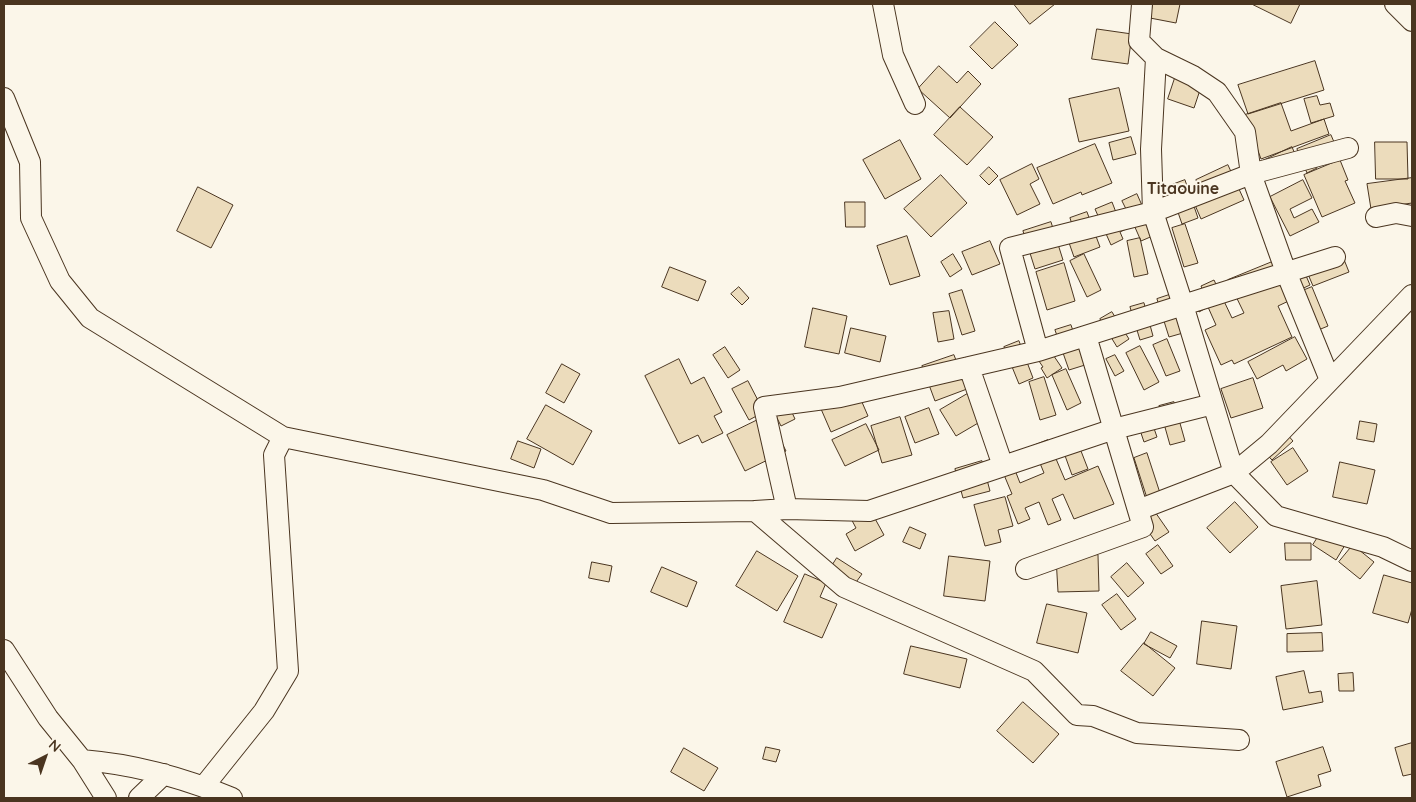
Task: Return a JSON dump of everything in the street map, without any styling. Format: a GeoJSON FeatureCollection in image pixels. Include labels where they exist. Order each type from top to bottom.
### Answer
{"type":"FeatureCollection","features":[{"type":"Feature","properties":{"kind":"street"},"geometry":{"type":"LineString","coordinates":[[884,4],[893,55],[915,104]]}},
{"type":"Feature","properties":{"kind":"street"},"geometry":{"type":"LineString","coordinates":[[1142,4],[1139,42],[1156,58],[1192,76],[1217,92],[1245,132],[1251,174],[1286,272],[1330,380]]}},
{"type":"Feature","properties":{"kind":"street"},"geometry":{"type":"LineString","coordinates":[[1395,4],[1412,21]]}},
{"type":"Feature","properties":{"kind":"street"},"geometry":{"type":"LineString","coordinates":[[1156,58],[1151,148],[1153,212],[1234,473],[1276,516],[1383,547],[1412,561]]}},
{"type":"Feature","properties":{"kind":"street"},"geometry":{"type":"LineString","coordinates":[[4,98],[30,162],[31,218],[60,281],[90,318],[283,437],[543,490],[611,513],[787,509],[869,511],[1114,429],[1213,404]]}},
{"type":"Feature","properties":{"kind":"street"},"geometry":{"type":"LineString","coordinates":[[1038,351],[1010,248],[1153,212],[1251,174],[1348,148]]}},
{"type":"Feature","properties":{"kind":"street"},"geometry":{"type":"LineString","coordinates":[[1376,217],[1396,213],[1412,216]]}},
{"type":"Feature","properties":{"kind":"street"},"geometry":{"type":"LineString","coordinates":[[787,509],[764,407],[840,397],[1038,351],[1335,257]]}},
{"type":"Feature","properties":{"kind":"street"},"geometry":{"type":"LineString","coordinates":[[1138,510],[1234,473],[1269,444],[1410,300]]}},
{"type":"Feature","properties":{"kind":"street"},"geometry":{"type":"LineString","coordinates":[[1026,569],[1143,527],[1086,336]]}},
{"type":"Feature","properties":{"kind":"street"},"geometry":{"type":"LineString","coordinates":[[969,367],[1003,466]]}},
{"type":"Feature","properties":{"kind":"street"},"geometry":{"type":"LineString","coordinates":[[204,786],[264,711],[288,671],[274,455],[283,437]]}},
{"type":"Feature","properties":{"kind":"street"},"geometry":{"type":"LineString","coordinates":[[755,511],[844,587],[1034,671],[1076,715],[1092,716],[1137,733],[1239,740]]}},
{"type":"Feature","properties":{"kind":"street"},"geometry":{"type":"LineString","coordinates":[[4,650],[48,718],[82,760],[106,798]]}},
{"type":"Feature","properties":{"kind":"street"},"geometry":{"type":"LineString","coordinates":[[82,760],[111,762],[164,774],[204,786],[232,798]]}},
{"type":"Feature","properties":{"kind":"street"},"geometry":{"type":"LineString","coordinates":[[139,798],[164,774]]}},
{"type":"Feature","properties":{"kind":"building"},"geometry":{"type":"Polygon","coordinates":[[[1014,4],[1055,4],[1030,24],[1014,4]]]}},
{"type":"Feature","properties":{"kind":"building"},"geometry":{"type":"Polygon","coordinates":[[[1153,4],[1180,4],[1176,23],[1150,18],[1153,4]]]}},
{"type":"Feature","properties":{"kind":"building"},"geometry":{"type":"Polygon","coordinates":[[[1252,4],[1300,4],[1291,23],[1252,4]]]}},
{"type":"Feature","properties":{"kind":"building"},"geometry":{"type":"Polygon","coordinates":[[[995,22],[1018,45],[992,69],[970,47],[995,22]]]}},
{"type":"Feature","properties":{"kind":"building"},"geometry":{"type":"Polygon","coordinates":[[[1097,29],[1132,34],[1128,64],[1092,59],[1097,29]]]}},
{"type":"Feature","properties":{"kind":"building"},"geometry":{"type":"Polygon","coordinates":[[[1315,61],[1324,90],[1248,114],[1238,85],[1315,61]]]}},
{"type":"Feature","properties":{"kind":"building"},"geometry":{"type":"Polygon","coordinates":[[[939,66],[957,83],[968,71],[981,84],[950,118],[918,89],[939,66]]]}},
{"type":"Feature","properties":{"kind":"building"},"geometry":{"type":"Polygon","coordinates":[[[1179,66],[1205,75],[1194,108],[1168,99],[1179,66]]]}},
{"type":"Feature","properties":{"kind":"building"},"geometry":{"type":"Polygon","coordinates":[[[1119,88],[1129,131],[1079,142],[1069,99],[1119,88]]]}},
{"type":"Feature","properties":{"kind":"building"},"geometry":{"type":"Polygon","coordinates":[[[1317,96],[1320,105],[1330,103],[1334,116],[1311,123],[1304,99],[1317,96]]]}},
{"type":"Feature","properties":{"kind":"building"},"geometry":{"type":"Polygon","coordinates":[[[1281,103],[1291,131],[1324,119],[1329,134],[1261,159],[1245,115],[1281,103]]]}},
{"type":"Feature","properties":{"kind":"building"},"geometry":{"type":"Polygon","coordinates":[[[960,107],[993,137],[967,165],[934,135],[960,107]]]}},
{"type":"Feature","properties":{"kind":"building"},"geometry":{"type":"Polygon","coordinates":[[[1331,135],[1337,149],[1313,158],[1317,168],[1307,173],[1297,149],[1331,135]]]}},
{"type":"Feature","properties":{"kind":"building"},"geometry":{"type":"Polygon","coordinates":[[[1131,137],[1136,154],[1113,160],[1109,143],[1131,137]]]}},
{"type":"Feature","properties":{"kind":"building"},"geometry":{"type":"Polygon","coordinates":[[[900,140],[921,179],[885,199],[863,160],[900,140]]]}},
{"type":"Feature","properties":{"kind":"building"},"geometry":{"type":"Polygon","coordinates":[[[1375,142],[1407,142],[1408,179],[1376,179],[1375,142]]]}},
{"type":"Feature","properties":{"kind":"building"},"geometry":{"type":"Polygon","coordinates":[[[1095,144],[1112,183],[1082,195],[1081,192],[1053,204],[1037,168],[1095,144]]]}},
{"type":"Feature","properties":{"kind":"building"},"geometry":{"type":"Polygon","coordinates":[[[1292,147],[1296,156],[1262,161],[1292,147]]]}},
{"type":"Feature","properties":{"kind":"building"},"geometry":{"type":"Polygon","coordinates":[[[1340,160],[1348,180],[1345,181],[1355,203],[1322,217],[1304,175],[1340,160]]]}},
{"type":"Feature","properties":{"kind":"building"},"geometry":{"type":"Polygon","coordinates":[[[1032,164],[1039,179],[1030,184],[1040,204],[1017,215],[1000,180],[1032,164]]]}},
{"type":"Feature","properties":{"kind":"building"},"geometry":{"type":"Polygon","coordinates":[[[1228,165],[1244,200],[1201,219],[1195,205],[1205,200],[1196,180],[1228,165]]]}},
{"type":"Feature","properties":{"kind":"building"},"geometry":{"type":"Polygon","coordinates":[[[989,167],[998,176],[989,185],[980,176],[989,167]]]}},
{"type":"Feature","properties":{"kind":"building"},"geometry":{"type":"Polygon","coordinates":[[[941,175],[967,203],[931,237],[904,209],[941,175]]]}},
{"type":"Feature","properties":{"kind":"building"},"geometry":{"type":"Polygon","coordinates":[[[1412,178],[1412,203],[1371,209],[1367,184],[1412,178]]]}},
{"type":"Feature","properties":{"kind":"building"},"geometry":{"type":"Polygon","coordinates":[[[1185,180],[1198,218],[1182,224],[1169,186],[1185,180]]]}},
{"type":"Feature","properties":{"kind":"building"},"geometry":{"type":"Polygon","coordinates":[[[1303,180],[1312,198],[1290,209],[1294,218],[1312,209],[1319,222],[1290,236],[1270,197],[1303,180]]]}},
{"type":"Feature","properties":{"kind":"building"},"geometry":{"type":"Polygon","coordinates":[[[198,187],[233,205],[211,248],[177,231],[198,187]]]}},
{"type":"Feature","properties":{"kind":"building"},"geometry":{"type":"Polygon","coordinates":[[[1137,194],[1155,235],[1141,241],[1134,225],[1120,232],[1123,239],[1111,245],[1095,209],[1112,202],[1117,215],[1127,211],[1122,201],[1137,194]]]}},
{"type":"Feature","properties":{"kind":"building"},"geometry":{"type":"Polygon","coordinates":[[[845,202],[865,202],[865,227],[846,227],[845,202]]]}},
{"type":"Feature","properties":{"kind":"building"},"geometry":{"type":"Polygon","coordinates":[[[1087,212],[1100,247],[1074,257],[1067,237],[1075,234],[1070,218],[1087,212]]]}},
{"type":"Feature","properties":{"kind":"building"},"geometry":{"type":"Polygon","coordinates":[[[1051,222],[1063,260],[1035,269],[1023,231],[1051,222]]]}},
{"type":"Feature","properties":{"kind":"building"},"geometry":{"type":"Polygon","coordinates":[[[1185,224],[1198,263],[1184,267],[1172,228],[1185,224]]]}},
{"type":"Feature","properties":{"kind":"building"},"geometry":{"type":"Polygon","coordinates":[[[907,236],[920,276],[890,285],[877,246],[907,236]]]}},
{"type":"Feature","properties":{"kind":"building"},"geometry":{"type":"Polygon","coordinates":[[[1140,238],[1148,274],[1134,277],[1127,241],[1140,238]]]}},
{"type":"Feature","properties":{"kind":"building"},"geometry":{"type":"Polygon","coordinates":[[[990,241],[1000,264],[972,275],[962,252],[990,241]]]}},
{"type":"Feature","properties":{"kind":"building"},"geometry":{"type":"Polygon","coordinates":[[[1341,252],[1349,272],[1313,286],[1305,267],[1341,252]]]}},
{"type":"Feature","properties":{"kind":"building"},"geometry":{"type":"Polygon","coordinates":[[[953,254],[962,269],[950,277],[941,262],[953,254]]]}},
{"type":"Feature","properties":{"kind":"building"},"geometry":{"type":"Polygon","coordinates":[[[1084,254],[1101,290],[1087,297],[1070,261],[1084,254]]]}},
{"type":"Feature","properties":{"kind":"building"},"geometry":{"type":"Polygon","coordinates":[[[1277,260],[1295,298],[1278,306],[1292,337],[1234,364],[1232,360],[1221,365],[1205,330],[1216,325],[1208,307],[1199,312],[1195,303],[1206,298],[1201,286],[1214,280],[1232,318],[1244,313],[1228,280],[1277,260]]]}},
{"type":"Feature","properties":{"kind":"building"},"geometry":{"type":"Polygon","coordinates":[[[1064,263],[1075,301],[1047,310],[1036,272],[1064,263]]]}},
{"type":"Feature","properties":{"kind":"building"},"geometry":{"type":"Polygon","coordinates":[[[670,267],[706,281],[698,301],[662,287],[670,267]]]}},
{"type":"Feature","properties":{"kind":"building"},"geometry":{"type":"Polygon","coordinates":[[[1304,271],[1310,285],[1293,293],[1287,279],[1304,271]]]}},
{"type":"Feature","properties":{"kind":"building"},"geometry":{"type":"Polygon","coordinates":[[[739,287],[749,298],[742,305],[731,294],[739,287]]]}},
{"type":"Feature","properties":{"kind":"building"},"geometry":{"type":"Polygon","coordinates":[[[1312,287],[1328,326],[1311,333],[1295,294],[1312,287]]]}},
{"type":"Feature","properties":{"kind":"building"},"geometry":{"type":"Polygon","coordinates":[[[962,290],[975,331],[962,335],[949,294],[962,290]]]}},
{"type":"Feature","properties":{"kind":"building"},"geometry":{"type":"Polygon","coordinates":[[[1172,294],[1183,333],[1169,337],[1157,299],[1172,294]]]}},
{"type":"Feature","properties":{"kind":"building"},"geometry":{"type":"Polygon","coordinates":[[[1144,303],[1153,336],[1140,340],[1130,307],[1144,303]]]}},
{"type":"Feature","properties":{"kind":"building"},"geometry":{"type":"Polygon","coordinates":[[[813,308],[847,316],[839,354],[805,347],[813,308]]]}},
{"type":"Feature","properties":{"kind":"building"},"geometry":{"type":"Polygon","coordinates":[[[949,311],[954,339],[938,342],[933,313],[949,311]]]}},
{"type":"Feature","properties":{"kind":"building"},"geometry":{"type":"Polygon","coordinates":[[[1112,312],[1129,339],[1117,347],[1100,319],[1112,312]]]}},
{"type":"Feature","properties":{"kind":"building"},"geometry":{"type":"Polygon","coordinates":[[[1071,325],[1085,365],[1069,370],[1055,330],[1071,325]]]}},
{"type":"Feature","properties":{"kind":"building"},"geometry":{"type":"Polygon","coordinates":[[[851,328],[886,336],[880,362],[845,353],[851,328]]]}},
{"type":"Feature","properties":{"kind":"building"},"geometry":{"type":"Polygon","coordinates":[[[1039,334],[1062,368],[1047,378],[1041,368],[1043,367],[1026,342],[1039,334]]]}},
{"type":"Feature","properties":{"kind":"building"},"geometry":{"type":"Polygon","coordinates":[[[1295,337],[1307,359],[1286,371],[1283,365],[1257,379],[1248,362],[1295,337]]]}},
{"type":"Feature","properties":{"kind":"building"},"geometry":{"type":"Polygon","coordinates":[[[1167,339],[1180,371],[1166,376],[1153,345],[1167,339]]]}},
{"type":"Feature","properties":{"kind":"building"},"geometry":{"type":"Polygon","coordinates":[[[1019,341],[1033,378],[1019,384],[1004,347],[1019,341]]]}},
{"type":"Feature","properties":{"kind":"building"},"geometry":{"type":"Polygon","coordinates":[[[1140,346],[1159,382],[1144,390],[1126,353],[1140,346]]]}},
{"type":"Feature","properties":{"kind":"building"},"geometry":{"type":"Polygon","coordinates":[[[725,347],[740,370],[728,378],[713,355],[725,347]]]}},
{"type":"Feature","properties":{"kind":"building"},"geometry":{"type":"Polygon","coordinates":[[[954,355],[967,389],[935,401],[922,366],[954,355]]]}},
{"type":"Feature","properties":{"kind":"building"},"geometry":{"type":"Polygon","coordinates":[[[1115,355],[1124,371],[1115,376],[1106,359],[1115,355]]]}},
{"type":"Feature","properties":{"kind":"building"},"geometry":{"type":"Polygon","coordinates":[[[679,359],[691,384],[704,377],[722,412],[714,416],[723,433],[702,443],[698,435],[679,444],[645,376],[679,359]]]}},
{"type":"Feature","properties":{"kind":"building"},"geometry":{"type":"Polygon","coordinates":[[[562,364],[580,374],[564,403],[546,393],[562,364]]]}},
{"type":"Feature","properties":{"kind":"building"},"geometry":{"type":"Polygon","coordinates":[[[1066,369],[1081,403],[1067,410],[1052,375],[1066,369]]]}},
{"type":"Feature","properties":{"kind":"building"},"geometry":{"type":"Polygon","coordinates":[[[1044,377],[1056,415],[1040,420],[1029,382],[1044,377]]]}},
{"type":"Feature","properties":{"kind":"building"},"geometry":{"type":"Polygon","coordinates":[[[1253,378],[1263,408],[1231,418],[1221,389],[1253,378]]]}},
{"type":"Feature","properties":{"kind":"building"},"geometry":{"type":"Polygon","coordinates":[[[748,381],[764,412],[749,420],[732,389],[748,381]]]}},
{"type":"Feature","properties":{"kind":"building"},"geometry":{"type":"Polygon","coordinates":[[[855,386],[868,416],[831,432],[818,402],[855,386]]]}},
{"type":"Feature","properties":{"kind":"building"},"geometry":{"type":"Polygon","coordinates":[[[969,393],[985,419],[956,436],[940,410],[969,393]]]}},
{"type":"Feature","properties":{"kind":"building"},"geometry":{"type":"Polygon","coordinates":[[[1174,402],[1185,441],[1170,445],[1159,406],[1174,402]]]}},
{"type":"Feature","properties":{"kind":"building"},"geometry":{"type":"Polygon","coordinates":[[[546,405],[592,431],[573,465],[527,439],[546,405]]]}},
{"type":"Feature","properties":{"kind":"building"},"geometry":{"type":"Polygon","coordinates":[[[789,406],[795,419],[781,426],[774,412],[789,406]]]}},
{"type":"Feature","properties":{"kind":"building"},"geometry":{"type":"Polygon","coordinates":[[[929,408],[939,434],[915,443],[905,417],[929,408]]]}},
{"type":"Feature","properties":{"kind":"building"},"geometry":{"type":"Polygon","coordinates":[[[1148,411],[1157,437],[1144,442],[1135,415],[1148,411]]]}},
{"type":"Feature","properties":{"kind":"building"},"geometry":{"type":"Polygon","coordinates":[[[768,415],[786,451],[745,471],[727,435],[768,415]]]}},
{"type":"Feature","properties":{"kind":"building"},"geometry":{"type":"Polygon","coordinates":[[[900,417],[912,455],[882,463],[871,426],[900,417]]]}},
{"type":"Feature","properties":{"kind":"building"},"geometry":{"type":"Polygon","coordinates":[[[1360,421],[1377,424],[1374,442],[1357,439],[1360,421]]]}},
{"type":"Feature","properties":{"kind":"building"},"geometry":{"type":"Polygon","coordinates":[[[866,424],[879,450],[845,466],[832,440],[866,424]]]}},
{"type":"Feature","properties":{"kind":"building"},"geometry":{"type":"Polygon","coordinates":[[[1279,425],[1293,441],[1272,460],[1257,444],[1279,425]]]}},
{"type":"Feature","properties":{"kind":"building"},"geometry":{"type":"Polygon","coordinates":[[[1074,433],[1088,469],[1072,475],[1059,439],[1074,433]]]}},
{"type":"Feature","properties":{"kind":"building"},"geometry":{"type":"Polygon","coordinates":[[[1048,440],[1065,480],[1098,466],[1114,504],[1074,519],[1063,494],[1052,499],[1061,520],[1048,525],[1039,502],[1025,508],[1030,519],[1018,524],[1007,496],[1012,494],[1002,470],[1013,465],[1020,483],[1044,473],[1033,446],[1048,440]]]}},
{"type":"Feature","properties":{"kind":"building"},"geometry":{"type":"Polygon","coordinates":[[[518,441],[541,449],[534,468],[511,459],[518,441]]]}},
{"type":"Feature","properties":{"kind":"building"},"geometry":{"type":"Polygon","coordinates":[[[1293,448],[1308,471],[1287,485],[1271,462],[1293,448]]]}},
{"type":"Feature","properties":{"kind":"building"},"geometry":{"type":"Polygon","coordinates":[[[1147,453],[1160,493],[1147,498],[1134,458],[1147,453]]]}},
{"type":"Feature","properties":{"kind":"building"},"geometry":{"type":"Polygon","coordinates":[[[982,461],[990,491],[963,498],[955,469],[982,461]]]}},
{"type":"Feature","properties":{"kind":"building"},"geometry":{"type":"Polygon","coordinates":[[[1340,462],[1375,470],[1367,504],[1333,497],[1340,462]]]}},
{"type":"Feature","properties":{"kind":"building"},"geometry":{"type":"Polygon","coordinates":[[[1005,497],[1013,526],[998,530],[1001,542],[985,546],[974,505],[1005,497]]]}},
{"type":"Feature","properties":{"kind":"building"},"geometry":{"type":"Polygon","coordinates":[[[1235,502],[1258,527],[1230,553],[1207,528],[1235,502]]]}},
{"type":"Feature","properties":{"kind":"building"},"geometry":{"type":"Polygon","coordinates":[[[867,504],[884,535],[855,551],[846,534],[856,528],[848,513],[867,504]]]}},
{"type":"Feature","properties":{"kind":"building"},"geometry":{"type":"Polygon","coordinates":[[[1153,509],[1169,532],[1155,541],[1139,518],[1153,509]]]}},
{"type":"Feature","properties":{"kind":"building"},"geometry":{"type":"Polygon","coordinates":[[[1328,521],[1351,535],[1336,560],[1313,545],[1328,521]]]}},
{"type":"Feature","properties":{"kind":"building"},"geometry":{"type":"Polygon","coordinates":[[[910,527],[926,534],[920,549],[903,542],[910,527]]]}},
{"type":"Feature","properties":{"kind":"building"},"geometry":{"type":"Polygon","coordinates":[[[1285,543],[1311,543],[1311,560],[1286,560],[1285,543]]]}},
{"type":"Feature","properties":{"kind":"building"},"geometry":{"type":"Polygon","coordinates":[[[1158,545],[1173,566],[1161,574],[1146,554],[1158,545]]]}},
{"type":"Feature","properties":{"kind":"building"},"geometry":{"type":"Polygon","coordinates":[[[1353,545],[1374,562],[1360,579],[1339,562],[1353,545]]]}},
{"type":"Feature","properties":{"kind":"building"},"geometry":{"type":"Polygon","coordinates":[[[757,551],[798,576],[777,611],[736,586],[757,551]]]}},
{"type":"Feature","properties":{"kind":"building"},"geometry":{"type":"Polygon","coordinates":[[[1098,555],[1099,591],[1058,592],[1056,557],[1098,555]]]}},
{"type":"Feature","properties":{"kind":"building"},"geometry":{"type":"Polygon","coordinates":[[[949,556],[990,561],[985,601],[944,596],[949,556]]]}},
{"type":"Feature","properties":{"kind":"building"},"geometry":{"type":"Polygon","coordinates":[[[837,558],[862,574],[854,585],[830,569],[837,558]]]}},
{"type":"Feature","properties":{"kind":"building"},"geometry":{"type":"Polygon","coordinates":[[[592,562],[612,566],[609,582],[589,578],[592,562]]]}},
{"type":"Feature","properties":{"kind":"building"},"geometry":{"type":"Polygon","coordinates":[[[1127,563],[1144,583],[1128,597],[1111,577],[1127,563]]]}},
{"type":"Feature","properties":{"kind":"building"},"geometry":{"type":"Polygon","coordinates":[[[662,567],[697,582],[687,607],[651,592],[662,567]]]}},
{"type":"Feature","properties":{"kind":"building"},"geometry":{"type":"Polygon","coordinates":[[[805,574],[826,583],[820,597],[837,604],[822,638],[784,622],[805,574]]]}},
{"type":"Feature","properties":{"kind":"building"},"geometry":{"type":"Polygon","coordinates":[[[1384,575],[1412,583],[1412,609],[1408,623],[1373,613],[1384,575]]]}},
{"type":"Feature","properties":{"kind":"building"},"geometry":{"type":"Polygon","coordinates":[[[1317,581],[1322,625],[1286,629],[1281,586],[1317,581]]]}},
{"type":"Feature","properties":{"kind":"building"},"geometry":{"type":"Polygon","coordinates":[[[1117,594],[1136,619],[1121,630],[1102,605],[1117,594]]]}},
{"type":"Feature","properties":{"kind":"building"},"geometry":{"type":"Polygon","coordinates":[[[1047,604],[1087,613],[1078,653],[1037,643],[1047,604]]]}},
{"type":"Feature","properties":{"kind":"building"},"geometry":{"type":"Polygon","coordinates":[[[1202,621],[1237,626],[1231,669],[1197,664],[1202,621]]]}},
{"type":"Feature","properties":{"kind":"building"},"geometry":{"type":"Polygon","coordinates":[[[1151,632],[1177,646],[1170,658],[1144,644],[1151,632]]]}},
{"type":"Feature","properties":{"kind":"building"},"geometry":{"type":"Polygon","coordinates":[[[1322,633],[1323,651],[1287,652],[1287,634],[1322,633]]]}},
{"type":"Feature","properties":{"kind":"building"},"geometry":{"type":"Polygon","coordinates":[[[1144,643],[1175,668],[1153,696],[1121,671],[1144,643]]]}},
{"type":"Feature","properties":{"kind":"building"},"geometry":{"type":"Polygon","coordinates":[[[911,646],[967,659],[960,688],[904,674],[911,646]]]}},
{"type":"Feature","properties":{"kind":"building"},"geometry":{"type":"Polygon","coordinates":[[[1304,671],[1309,693],[1321,691],[1323,702],[1283,710],[1276,677],[1304,671]]]}},
{"type":"Feature","properties":{"kind":"building"},"geometry":{"type":"Polygon","coordinates":[[[1353,673],[1354,691],[1339,691],[1338,674],[1353,673]]]}},
{"type":"Feature","properties":{"kind":"building"},"geometry":{"type":"Polygon","coordinates":[[[1023,702],[1059,734],[1033,763],[997,731],[1023,702]]]}},
{"type":"Feature","properties":{"kind":"building"},"geometry":{"type":"Polygon","coordinates":[[[1412,743],[1412,774],[1403,776],[1395,748],[1412,743]]]}},
{"type":"Feature","properties":{"kind":"building"},"geometry":{"type":"Polygon","coordinates":[[[766,747],[780,750],[776,762],[763,759],[766,747]]]}},
{"type":"Feature","properties":{"kind":"building"},"geometry":{"type":"Polygon","coordinates":[[[1323,747],[1331,771],[1318,775],[1321,786],[1287,797],[1276,762],[1323,747]]]}},
{"type":"Feature","properties":{"kind":"building"},"geometry":{"type":"Polygon","coordinates":[[[684,748],[718,768],[704,791],[671,772],[684,748]]]}},
{"type":"Feature","properties":{"kind":"district","name":"Titaouine"},"geometry":{"type":"Point","coordinates":[1183,189]}}]}
